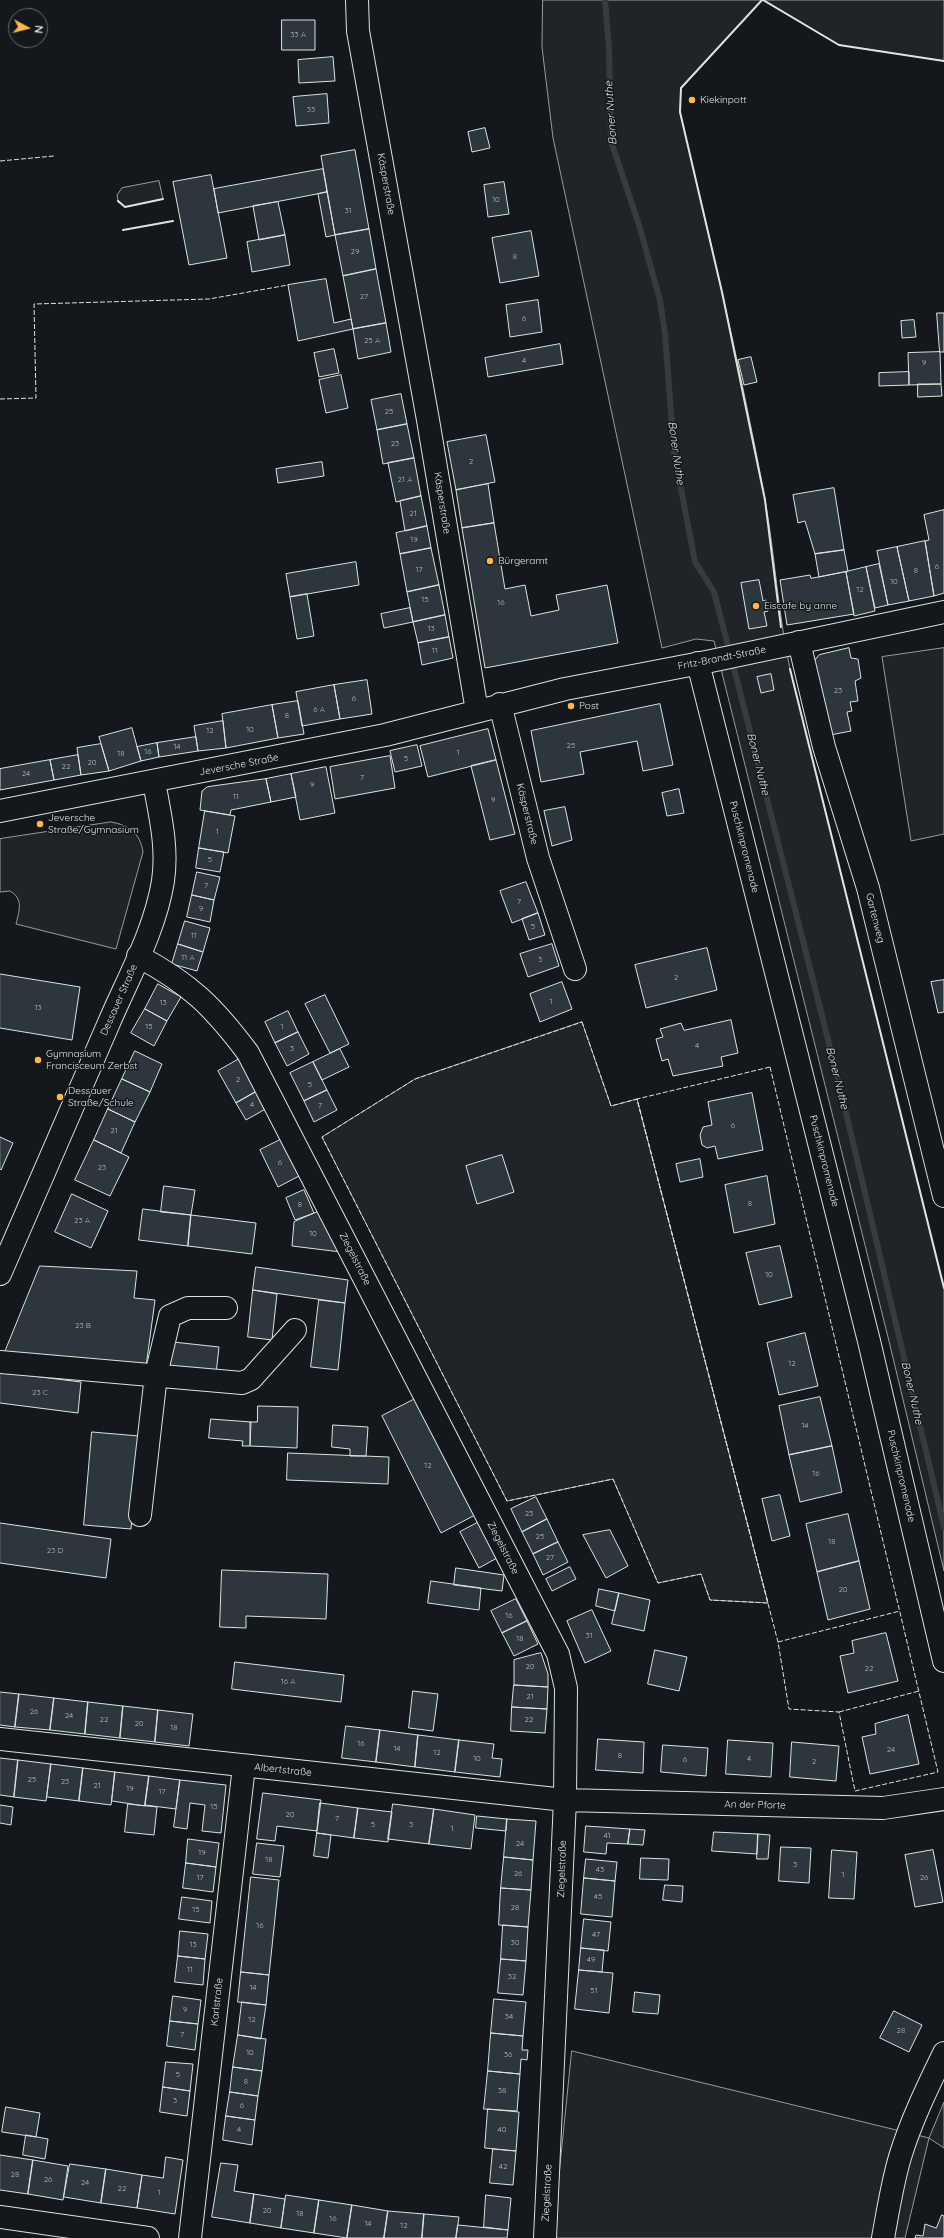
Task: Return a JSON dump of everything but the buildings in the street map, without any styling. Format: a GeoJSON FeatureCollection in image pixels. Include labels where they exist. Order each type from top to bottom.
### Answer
{"type":"FeatureCollection","features":[{"type":"Feature","properties":{"kind":"street","name":"Käsperstraße"},"geometry":{"type":"LineString","coordinates":[[357,0],[358,31],[428,420],[477,711]]}},
{"type":"Feature","properties":{"kind":"street","name":"Fritz-Brandt-Straße"},"geometry":{"type":"LineString","coordinates":[[500,704],[565,689],[704,662],[944,612]]}},
{"type":"Feature","properties":{"kind":"street","name":"Gartenweg"},"geometry":{"type":"LineString","coordinates":[[800,642],[824,747],[868,888],[944,1196]]}},
{"type":"Feature","properties":{"kind":"street","name":"Puschkinpromenade"},"geometry":{"type":"LineString","coordinates":[[704,662],[869,1341],[944,1661]]}},
{"type":"Feature","properties":{"kind":"street","name":"Käsperstraße"},"geometry":{"type":"LineString","coordinates":[[500,704],[538,858],[574,969]]}},
{"type":"Feature","properties":{"kind":"street"},"geometry":{"type":"LineString","coordinates":[[477,711],[500,704]]}},
{"type":"Feature","properties":{"kind":"street","name":"Jeversche Straße"},"geometry":{"type":"LineString","coordinates":[[0,811],[154,782],[385,735],[477,711]]}},
{"type":"Feature","properties":{"kind":"street","name":"Dessauer Straße"},"geometry":{"type":"LineString","coordinates":[[0,1274],[138,956],[156,910],[162,881],[164,861],[163,830],[154,782]]}},
{"type":"Feature","properties":{"kind":"street","name":"Ziegelstraße"},"geometry":{"type":"LineString","coordinates":[[138,956],[169,972],[207,1003],[248,1053],[558,1654],[566,1688],[565,1800],[545,2238]]}},
{"type":"Feature","properties":{"kind":"street"},"geometry":{"type":"LineString","coordinates":[[140,1514],[156,1375],[170,1316],[188,1308],[226,1308]]}},
{"type":"Feature","properties":{"kind":"street"},"geometry":{"type":"LineString","coordinates":[[0,1362],[242,1383],[251,1379],[295,1330]]}},
{"type":"Feature","properties":{"kind":"street","name":"Albertstraße"},"geometry":{"type":"LineString","coordinates":[[0,1739],[565,1800]]}},
{"type":"Feature","properties":{"kind":"street","name":"Karlstraße"},"geometry":{"type":"LineString","coordinates":[[190,2238],[244,1766]]}},
{"type":"Feature","properties":{"kind":"street","name":"An der Pforte"},"geometry":{"type":"LineString","coordinates":[[565,1800],[882,1808],[944,1799]]}},
{"type":"Feature","properties":{"kind":"street"},"geometry":{"type":"LineString","coordinates":[[883,2238],[893,2183],[900,2156],[919,2106],[944,2053]]}},
{"type":"Feature","properties":{"kind":"street"},"geometry":{"type":"LineString","coordinates":[[0,2217],[51,2231],[148,2238]]}},
{"type":"Feature","properties":{"kind":"shaded area"},"geometry":{"type":"Polygon","coordinates":[[[543,0],[762,0],[681,88],[680,112],[725,305],[756,450],[765,499],[782,627],[790,669],[944,1288],[944,1571],[889,1341],[714,641],[696,639],[662,648],[553,138],[542,47],[543,0]]]}},
{"type":"Feature","properties":{"kind":"shaded area"},"geometry":{"type":"Polygon","coordinates":[[[763,0],[944,0],[944,61],[839,45],[763,0]]]}},
{"type":"Feature","properties":{"kind":"shaded area"},"geometry":{"type":"Polygon","coordinates":[[[159,181],[163,199],[125,207],[118,201],[117,195],[122,188],[159,181]]]}},
{"type":"Feature","properties":{"kind":"shaded area"},"geometry":{"type":"Polygon","coordinates":[[[944,648],[944,834],[911,841],[882,657],[944,648]]]}},
{"type":"Feature","properties":{"kind":"shaded area"},"geometry":{"type":"Polygon","coordinates":[[[111,822],[123,825],[133,831],[142,845],[143,852],[116,949],[16,924],[19,906],[17,898],[10,891],[0,892],[0,839],[111,822]]]}},
{"type":"Feature","properties":{"kind":"shaded area"},"geometry":{"type":"Polygon","coordinates":[[[582,1022],[611,1106],[637,1099],[768,1603],[710,1600],[701,1574],[658,1583],[613,1479],[507,1501],[322,1137],[415,1079],[582,1022]]]}},
{"type":"Feature","properties":{"kind":"shaded area"},"geometry":{"type":"Polygon","coordinates":[[[572,2051],[929,2138],[905,2238],[553,2238],[572,2051]]]}},
{"type":"Feature","properties":{"kind":"shaded area"},"geometry":{"type":"Polygon","coordinates":[[[944,2102],[944,2148],[929,2138],[944,2102]]]}},
{"type":"Feature","properties":{"kind":"waterway","name":"Boner Nuthe"},"geometry":{"type":"LineString","coordinates":[[605,0],[609,49],[611,141],[639,225],[660,300],[665,334],[674,452],[695,562],[714,592],[739,688],[839,1083],[944,1527]]}},
{"type":"Feature","properties":{"kind":"fence"},"geometry":{"type":"LineString","coordinates":[[0,161],[54,156]]}},
{"type":"Feature","properties":{"kind":"fence"},"geometry":{"type":"LineString","coordinates":[[0,399],[36,398],[34,304],[209,299],[288,285]]}},
{"type":"Feature","properties":{"kind":"fence"},"geometry":{"type":"LineString","coordinates":[[582,1022],[611,1106],[637,1099],[768,1603],[710,1600],[701,1574],[658,1583],[613,1479],[507,1501],[322,1137],[415,1079],[582,1022]]}},
{"type":"Feature","properties":{"kind":"fence"},"geometry":{"type":"LineString","coordinates":[[770,1067],[938,1772],[855,1791],[839,1712],[789,1709],[778,1642],[637,1099],[770,1067]]}},
{"type":"Feature","properties":{"kind":"fence"},"geometry":{"type":"LineString","coordinates":[[778,1642],[900,1611]]}},
{"type":"Feature","properties":{"kind":"fence"},"geometry":{"type":"LineString","coordinates":[[839,1712],[919,1691]]}},
{"type":"Feature","properties":{"kind":"wall"},"geometry":{"type":"LineString","coordinates":[[762,0],[681,88],[680,112],[722,292],[765,500],[781,627]]}},
{"type":"Feature","properties":{"kind":"wall"},"geometry":{"type":"LineString","coordinates":[[763,0],[839,45],[944,61]]}},
{"type":"Feature","properties":{"kind":"wall"},"geometry":{"type":"LineString","coordinates":[[118,201],[125,207],[163,199]]}},
{"type":"Feature","properties":{"kind":"wall"},"geometry":{"type":"LineString","coordinates":[[123,230],[173,221]]}},
{"type":"Feature","properties":{"kind":"wall"},"geometry":{"type":"LineString","coordinates":[[790,669],[944,1288]]}},
{"type":"Feature","properties":{"kind":"place","name":"Kiekinpott"},"geometry":{"type":"Point","coordinates":[692,100]}},
{"type":"Feature","properties":{"kind":"place","name":"Bürgeramt"},"geometry":{"type":"Point","coordinates":[490,561]}},
{"type":"Feature","properties":{"kind":"place","name":"Eiscafe by anne"},"geometry":{"type":"Point","coordinates":[756,606]}},
{"type":"Feature","properties":{"kind":"place","name":"Post"},"geometry":{"type":"Point","coordinates":[571,706]}},
{"type":"Feature","properties":{"kind":"place","name":"Jeversche Straße/Gymnasium"},"geometry":{"type":"Point","coordinates":[40,824]}},
{"type":"Feature","properties":{"kind":"place","name":"Gymnasium Francisceum Zerbst"},"geometry":{"type":"Point","coordinates":[38,1060]}},
{"type":"Feature","properties":{"kind":"place","name":"Dessauer Straße/Schule"},"geometry":{"type":"Point","coordinates":[60,1097]}}]}
